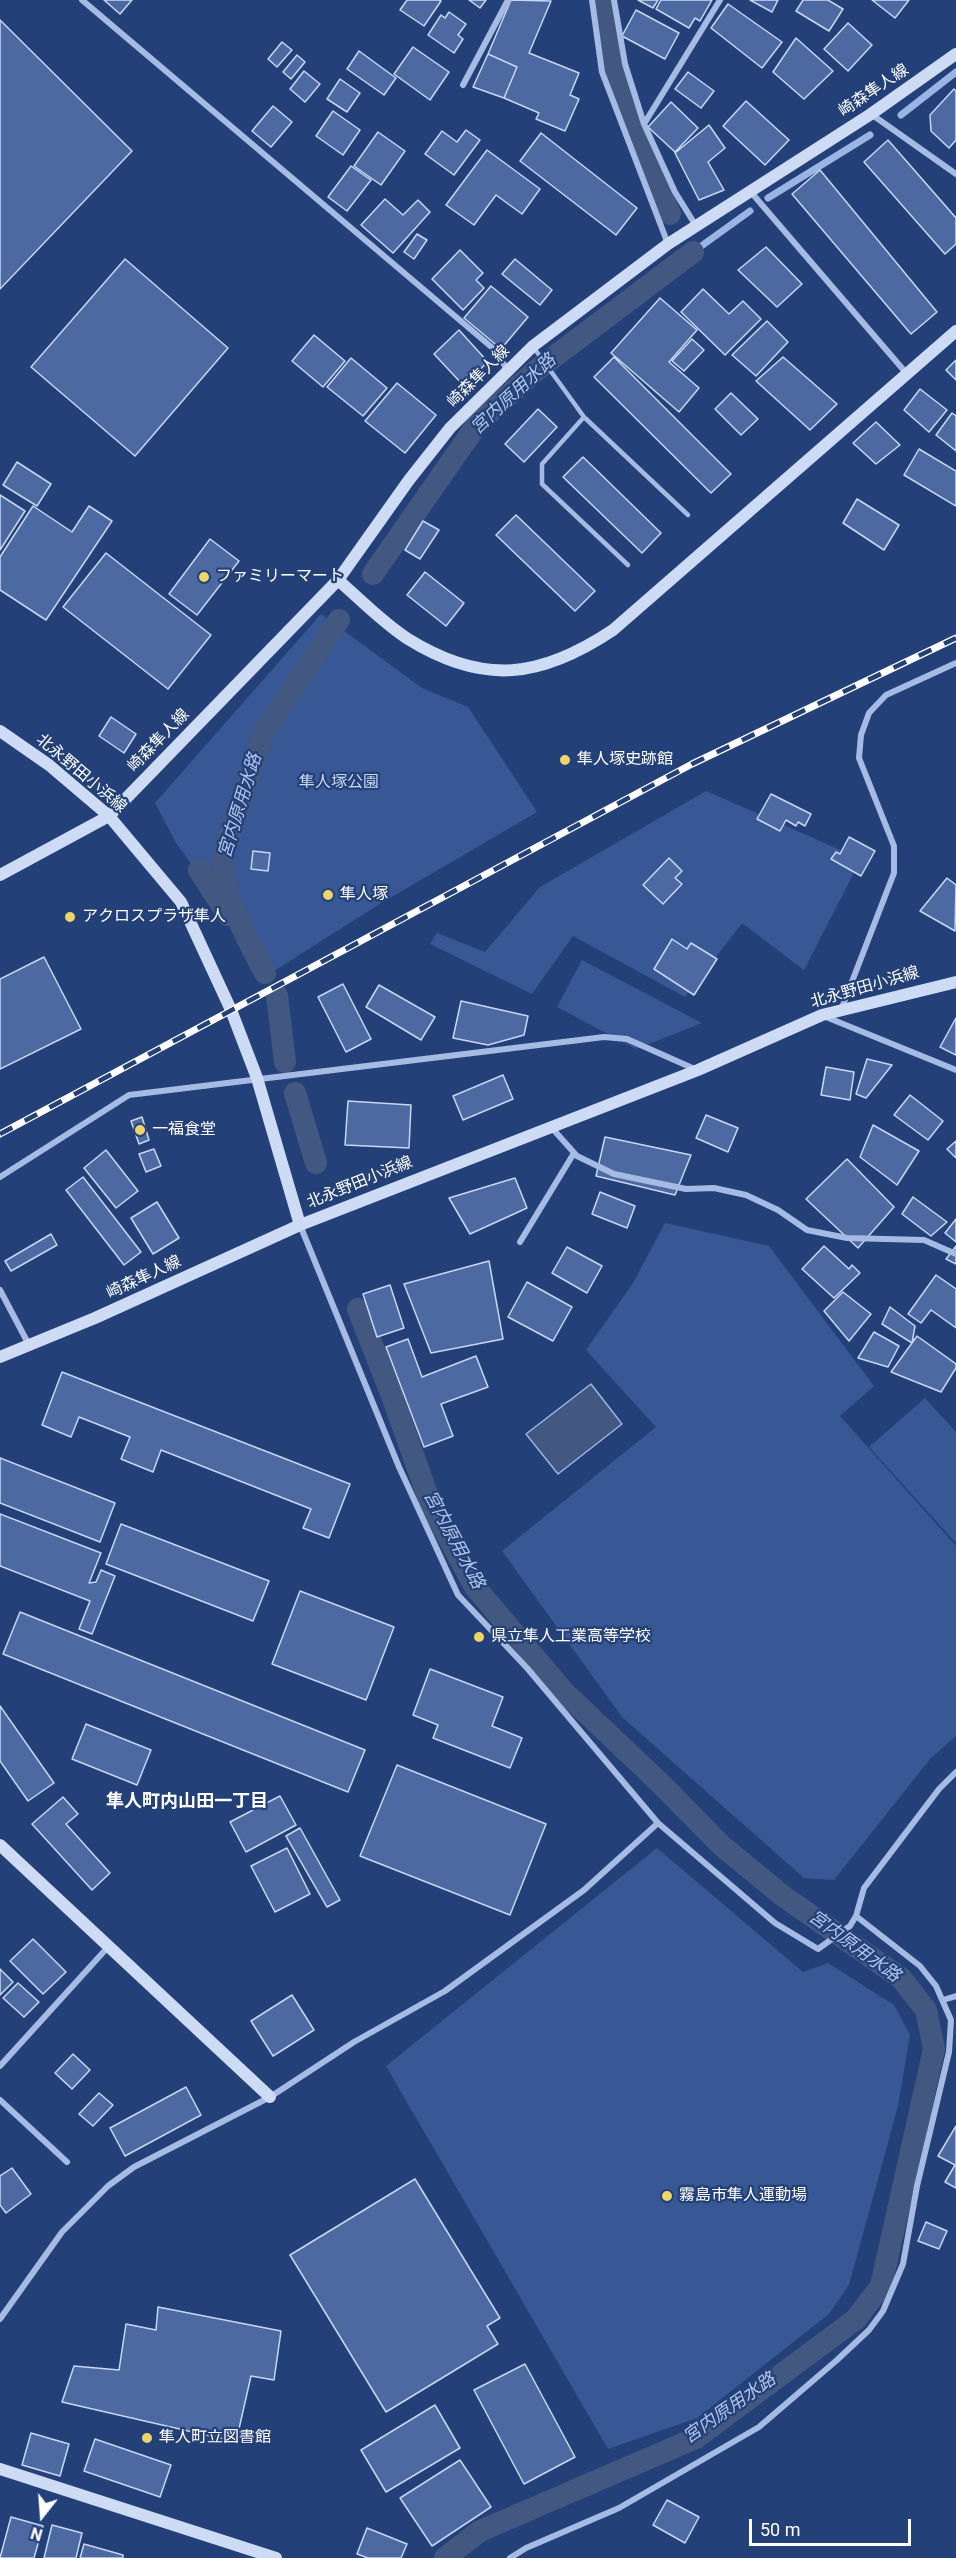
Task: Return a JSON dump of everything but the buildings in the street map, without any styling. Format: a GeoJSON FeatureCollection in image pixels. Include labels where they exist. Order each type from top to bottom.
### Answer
{"type":"FeatureCollection","features":[{"type":"Feature","properties":{"kind":"main road","name":"崎森隼人線"},"geometry":{"type":"LineString","coordinates":[[0,875],[109,816],[338,580],[409,480],[450,428],[533,346],[668,244],[871,114],[956,54]]}},
{"type":"Feature","properties":{"kind":"main road"},"geometry":{"type":"LineString","coordinates":[[338,580],[408,638],[456,663],[491,671],[537,667],[583,650],[613,630],[956,331]]}},
{"type":"Feature","properties":{"kind":"main road","name":"北永野田小浜線"},"geometry":{"type":"LineString","coordinates":[[0,731],[49,765],[109,816],[181,902],[231,1010],[256,1078],[300,1225],[698,1070],[822,1015],[956,982]]}},
{"type":"Feature","properties":{"kind":"main road","name":"崎森隼人線"},"geometry":{"type":"LineString","coordinates":[[0,1357],[95,1318],[300,1225]]}},
{"type":"Feature","properties":{"kind":"main road"},"geometry":{"type":"LineString","coordinates":[[0,1845],[270,2097]]}},
{"type":"Feature","properties":{"kind":"main road"},"geometry":{"type":"LineString","coordinates":[[0,2469],[276,2558]]}},
{"type":"Feature","properties":{"kind":"street"},"geometry":{"type":"LineString","coordinates":[[82,0],[495,350],[508,371]]}},
{"type":"Feature","properties":{"kind":"street"},"geometry":{"type":"LineString","coordinates":[[463,85],[508,0]]}},
{"type":"Feature","properties":{"kind":"street"},"geometry":{"type":"LineString","coordinates":[[592,0],[602,72],[668,244]]}},
{"type":"Feature","properties":{"kind":"street"},"geometry":{"type":"LineString","coordinates":[[614,0],[624,64],[644,124],[675,192],[696,226]]}},
{"type":"Feature","properties":{"kind":"street"},"geometry":{"type":"LineString","coordinates":[[644,124],[720,0]]}},
{"type":"Feature","properties":{"kind":"street"},"geometry":{"type":"LineString","coordinates":[[871,114],[956,174]]}},
{"type":"Feature","properties":{"kind":"street"},"geometry":{"type":"LineString","coordinates":[[750,191],[907,375]]}},
{"type":"Feature","properties":{"kind":"street"},"geometry":{"type":"LineString","coordinates":[[840,1010],[894,873],[894,846],[859,758],[861,735],[869,713],[886,695],[956,663]]}},
{"type":"Feature","properties":{"kind":"street"},"geometry":{"type":"LineString","coordinates":[[822,1015],[956,1070]]}},
{"type":"Feature","properties":{"kind":"street"},"geometry":{"type":"LineString","coordinates":[[0,1177],[129,1095],[604,1037],[627,1039],[698,1070]]}},
{"type":"Feature","properties":{"kind":"street"},"geometry":{"type":"LineString","coordinates":[[550,1126],[574,1153],[614,1174],[686,1189],[714,1188],[746,1195],[778,1210],[807,1230],[847,1238],[924,1240],[956,1254]]}},
{"type":"Feature","properties":{"kind":"street"},"geometry":{"type":"LineString","coordinates":[[520,1242],[574,1153]]}},
{"type":"Feature","properties":{"kind":"street"},"geometry":{"type":"LineString","coordinates":[[300,1225],[399,1467],[458,1595],[527,1668],[658,1823],[775,1923],[818,1949],[850,1926],[856,1916],[864,1888],[939,1789],[956,1772]]}},
{"type":"Feature","properties":{"kind":"street"},"geometry":{"type":"LineString","coordinates":[[0,1290],[29,1345]]}},
{"type":"Feature","properties":{"kind":"street"},"geometry":{"type":"LineString","coordinates":[[0,2319],[62,2232],[108,2186],[134,2167],[270,2097],[354,2042],[445,1991],[584,1890],[658,1823]]}},
{"type":"Feature","properties":{"kind":"street"},"geometry":{"type":"LineString","coordinates":[[510,2558],[526,2548],[619,2508],[759,2427],[869,2330],[883,2311],[903,2264],[917,2186],[949,2052],[951,2020],[943,2000],[920,1966],[856,1916]]}},
{"type":"Feature","properties":{"kind":"street"},"geometry":{"type":"LineString","coordinates":[[0,2066],[108,1947]]}},
{"type":"Feature","properties":{"kind":"street"},"geometry":{"type":"LineString","coordinates":[[943,2000],[956,1996]]}},
{"type":"Feature","properties":{"kind":"street"},"geometry":{"type":"LineString","coordinates":[[0,2100],[67,2162]]}},
{"type":"Feature","properties":{"kind":"lane"},"geometry":{"type":"LineString","coordinates":[[533,346],[584,417],[688,515]]}},
{"type":"Feature","properties":{"kind":"lane"},"geometry":{"type":"LineString","coordinates":[[584,417],[542,464],[542,484],[628,565]]}},
{"type":"Feature","properties":{"kind":"green space","name":"隼人塚公園"},"geometry":{"type":"Polygon","coordinates":[[[321,614],[422,688],[468,707],[537,812],[378,905],[263,978],[215,896],[176,843],[155,803],[321,614]]]}},
{"type":"Feature","properties":{"kind":"green space"},"geometry":{"type":"Polygon","coordinates":[[[706,791],[861,859],[804,970],[742,923],[685,997],[573,936],[532,994],[430,944],[437,933],[485,952],[540,887],[706,791]]]}},
{"type":"Feature","properties":{"kind":"green space"},"geometry":{"type":"Polygon","coordinates":[[[582,960],[702,1023],[636,1049],[557,1007],[582,960]]]}},
{"type":"Feature","properties":{"kind":"green space"},"geometry":{"type":"Polygon","coordinates":[[[665,1223],[769,1246],[874,1386],[840,1416],[956,1546],[956,1736],[930,1759],[834,1880],[804,1878],[622,1717],[502,1551],[656,1427],[586,1350],[633,1283],[665,1223]]]}},
{"type":"Feature","properties":{"kind":"green space"},"geometry":{"type":"Polygon","coordinates":[[[925,1398],[956,1432],[956,1543],[869,1447],[925,1398]]]}},
{"type":"Feature","properties":{"kind":"green space","name":"霧島市隼人運動場"},"geometry":{"type":"Polygon","coordinates":[[[657,1848],[803,1972],[828,1963],[894,2005],[910,2035],[898,2106],[849,2285],[829,2314],[697,2418],[608,2449],[386,2066],[657,1848]]]}},
{"type":"Feature","properties":{"kind":"shaded area"},"geometry":{"type":"Polygon","coordinates":[[[591,1384],[622,1424],[558,1474],[526,1434],[591,1384]]]}},
{"type":"Feature","properties":{"kind":"waterway","name":"宮内原用水路"},"geometry":{"type":"LineString","coordinates":[[601,0],[618,83],[636,134],[670,214]]}},
{"type":"Feature","properties":{"kind":"waterway"},"geometry":{"type":"LineString","coordinates":[[901,115],[956,72]]}},
{"type":"Feature","properties":{"kind":"waterway"},"geometry":{"type":"LineString","coordinates":[[768,198],[870,135]]}},
{"type":"Feature","properties":{"kind":"waterway"},"geometry":{"type":"LineString","coordinates":[[693,252],[750,211]]}},
{"type":"Feature","properties":{"kind":"waterway","name":"宮内原用水路"},"geometry":{"type":"LineString","coordinates":[[373,574],[478,423],[534,372],[693,252]]}},
{"type":"Feature","properties":{"kind":"waterway","name":"宮内原用水路"},"geometry":{"type":"LineString","coordinates":[[265,973],[236,915],[226,884],[223,852],[264,732],[339,620]]}},
{"type":"Feature","properties":{"kind":"waterway","name":"宮内原用水路"},"geometry":{"type":"LineString","coordinates":[[199,870],[228,915]]}},
{"type":"Feature","properties":{"kind":"waterway","name":"宮内原用水路"},"geometry":{"type":"LineString","coordinates":[[277,996],[285,1062]]}},
{"type":"Feature","properties":{"kind":"waterway","name":"宮内原用水路"},"geometry":{"type":"LineString","coordinates":[[295,1093],[316,1163]]}},
{"type":"Feature","properties":{"kind":"waterway","name":"宮内原用水路"},"geometry":{"type":"LineString","coordinates":[[358,1309],[431,1505],[475,1587],[565,1693],[660,1783],[722,1846],[783,1896],[901,1978],[926,2010],[934,2049],[881,2286],[856,2319],[696,2438],[480,2531],[445,2558]]}},
{"type":"Feature","properties":{"kind":"railway"},"geometry":{"type":"LineString","coordinates":[[0,1134],[692,764],[956,638]]}},
{"type":"Feature","properties":{"kind":"place","name":"ファミリーマート"},"geometry":{"type":"Point","coordinates":[204,577]}},
{"type":"Feature","properties":{"kind":"place","name":"隼人塚史跡館"},"geometry":{"type":"Point","coordinates":[565,760]}},
{"type":"Feature","properties":{"kind":"place","name":"隼人塚"},"geometry":{"type":"Point","coordinates":[328,895]}},
{"type":"Feature","properties":{"kind":"place","name":"アクロスプラザ隼人"},"geometry":{"type":"Point","coordinates":[70,917]}},
{"type":"Feature","properties":{"kind":"place","name":"一福食堂"},"geometry":{"type":"Point","coordinates":[140,1130]}},
{"type":"Feature","properties":{"kind":"place","name":"県立隼人工業高等学校"},"geometry":{"type":"Point","coordinates":[479,1637]}},
{"type":"Feature","properties":{"kind":"place","name":"霧島市隼人運動場"},"geometry":{"type":"Point","coordinates":[667,2196]}},
{"type":"Feature","properties":{"kind":"place","name":"隼人町立図書館"},"geometry":{"type":"Point","coordinates":[147,2438]}},
{"type":"Feature","properties":{"kind":"district","name":"隼人町内山田一丁目"},"geometry":{"type":"Point","coordinates":[187,1802]}}]}
